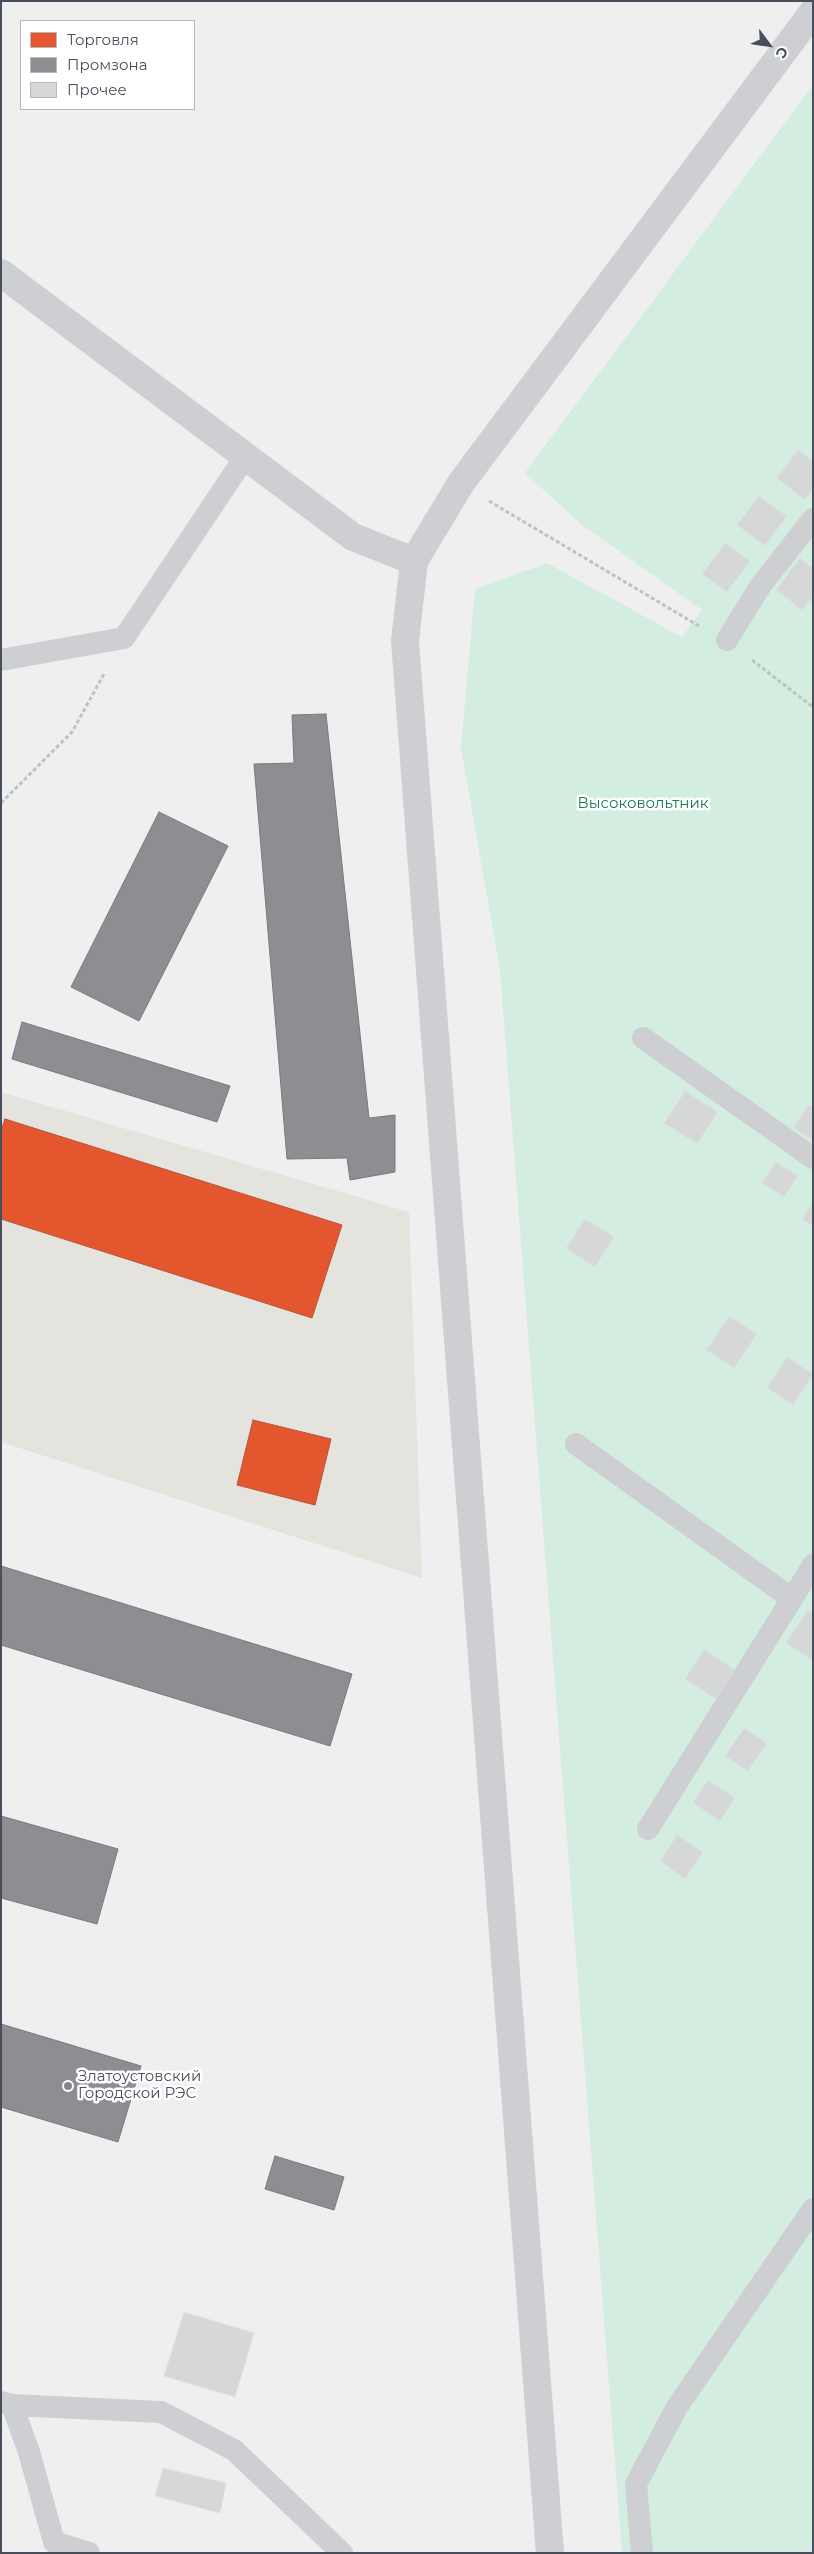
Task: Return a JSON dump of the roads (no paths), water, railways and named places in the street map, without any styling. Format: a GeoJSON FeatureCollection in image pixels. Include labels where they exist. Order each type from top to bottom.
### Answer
{"type":"FeatureCollection","features":[{"type":"Feature","properties":{"kind":"street"},"geometry":{"type":"LineString","coordinates":[[550,2553],[405,642],[414,561],[461,483],[813,12]]}},
{"type":"Feature","properties":{"kind":"street"},"geometry":{"type":"LineString","coordinates":[[1,273],[353,537],[414,561]]}},
{"type":"Feature","properties":{"kind":"lane"},"geometry":{"type":"LineString","coordinates":[[1,660],[124,638],[245,457]]}},
{"type":"Feature","properties":{"kind":"lane"},"geometry":{"type":"LineString","coordinates":[[727,640],[761,585],[813,518]]}},
{"type":"Feature","properties":{"kind":"lane"},"geometry":{"type":"LineString","coordinates":[[642,1038],[813,1158]]}},
{"type":"Feature","properties":{"kind":"lane"},"geometry":{"type":"LineString","coordinates":[[576,1444],[791,1598]]}},
{"type":"Feature","properties":{"kind":"lane"},"geometry":{"type":"LineString","coordinates":[[648,1829],[813,1564]]}},
{"type":"Feature","properties":{"kind":"lane"},"geometry":{"type":"LineString","coordinates":[[642,2553],[636,2484],[677,2407],[813,2209]]}},
{"type":"Feature","properties":{"kind":"lane"},"geometry":{"type":"LineString","coordinates":[[89,2553],[54,2542],[29,2452],[6,2404],[161,2412],[234,2450],[342,2553]]}},
{"type":"Feature","properties":{"kind":"place","name":"Златоустовский Городской РЭС"},"geometry":{"type":"Point","coordinates":[68,2086]}},
{"type":"Feature","properties":{"kind":"park label","name":"Высоковольтник"},"geometry":{"type":"Point","coordinates":[643,804]}}]}
